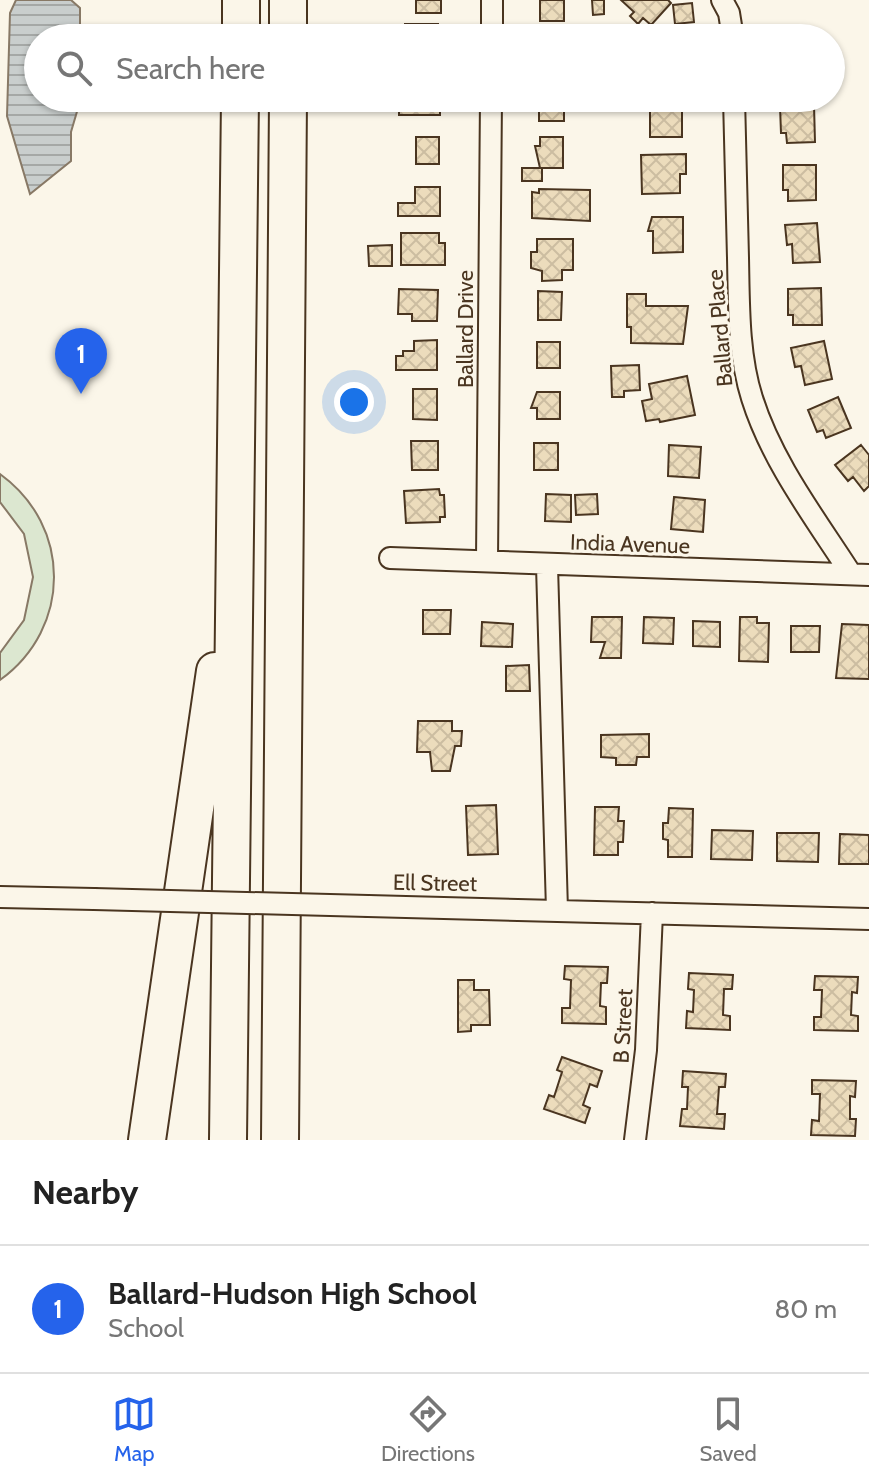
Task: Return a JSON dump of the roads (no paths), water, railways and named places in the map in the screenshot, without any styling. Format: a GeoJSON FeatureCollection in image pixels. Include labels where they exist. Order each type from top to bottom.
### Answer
{"type":"FeatureCollection","features":[{"type":"Feature","properties":{"kind":"highway"},"geometry":{"type":"LineString","coordinates":[[241,0],[241,24]]}},
{"type":"Feature","properties":{"kind":"highway"},"geometry":{"type":"LineString","coordinates":[[288,0],[288,24]]}},
{"type":"Feature","properties":{"kind":"highway"},"geometry":{"type":"LineString","coordinates":[[228,1140],[240,112]]}},
{"type":"Feature","properties":{"kind":"highway"},"geometry":{"type":"LineString","coordinates":[[280,1140],[288,112]]}},
{"type":"Feature","properties":{"kind":"highway"},"geometry":{"type":"LineString","coordinates":[[147,1140],[234,539]]}},
{"type":"Feature","properties":{"kind":"street"},"geometry":{"type":"LineString","coordinates":[[492,0],[492,24]]}},
{"type":"Feature","properties":{"kind":"street"},"geometry":{"type":"LineString","coordinates":[[722,0],[731,24]]}},
{"type":"Feature","properties":{"kind":"street","name":"Ballard Drive"},"geometry":{"type":"LineString","coordinates":[[487,560],[491,112]]}},
{"type":"Feature","properties":{"kind":"street","name":"Ballard Place"},"geometry":{"type":"LineString","coordinates":[[734,112],[739,302],[751,396],[790,479],[860,574]]}},
{"type":"Feature","properties":{"kind":"street","name":"India Avenue"},"geometry":{"type":"LineString","coordinates":[[390,558],[487,560],[547,566],[860,574]]}},
{"type":"Feature","properties":{"kind":"street"},"geometry":{"type":"LineString","coordinates":[[547,566],[557,910]]}},
{"type":"Feature","properties":{"kind":"street","name":"Ell Street"},"geometry":{"type":"LineString","coordinates":[[0,897],[869,919]]}},
{"type":"Feature","properties":{"kind":"street","name":"B Street"},"geometry":{"type":"LineString","coordinates":[[635,1140],[646,1050],[652,913]]}},
{"type":"Feature","properties":{"kind":"place","name":"Ballard-Hudson High School"},"geometry":{"type":"Point","coordinates":[81,394]}}]}
